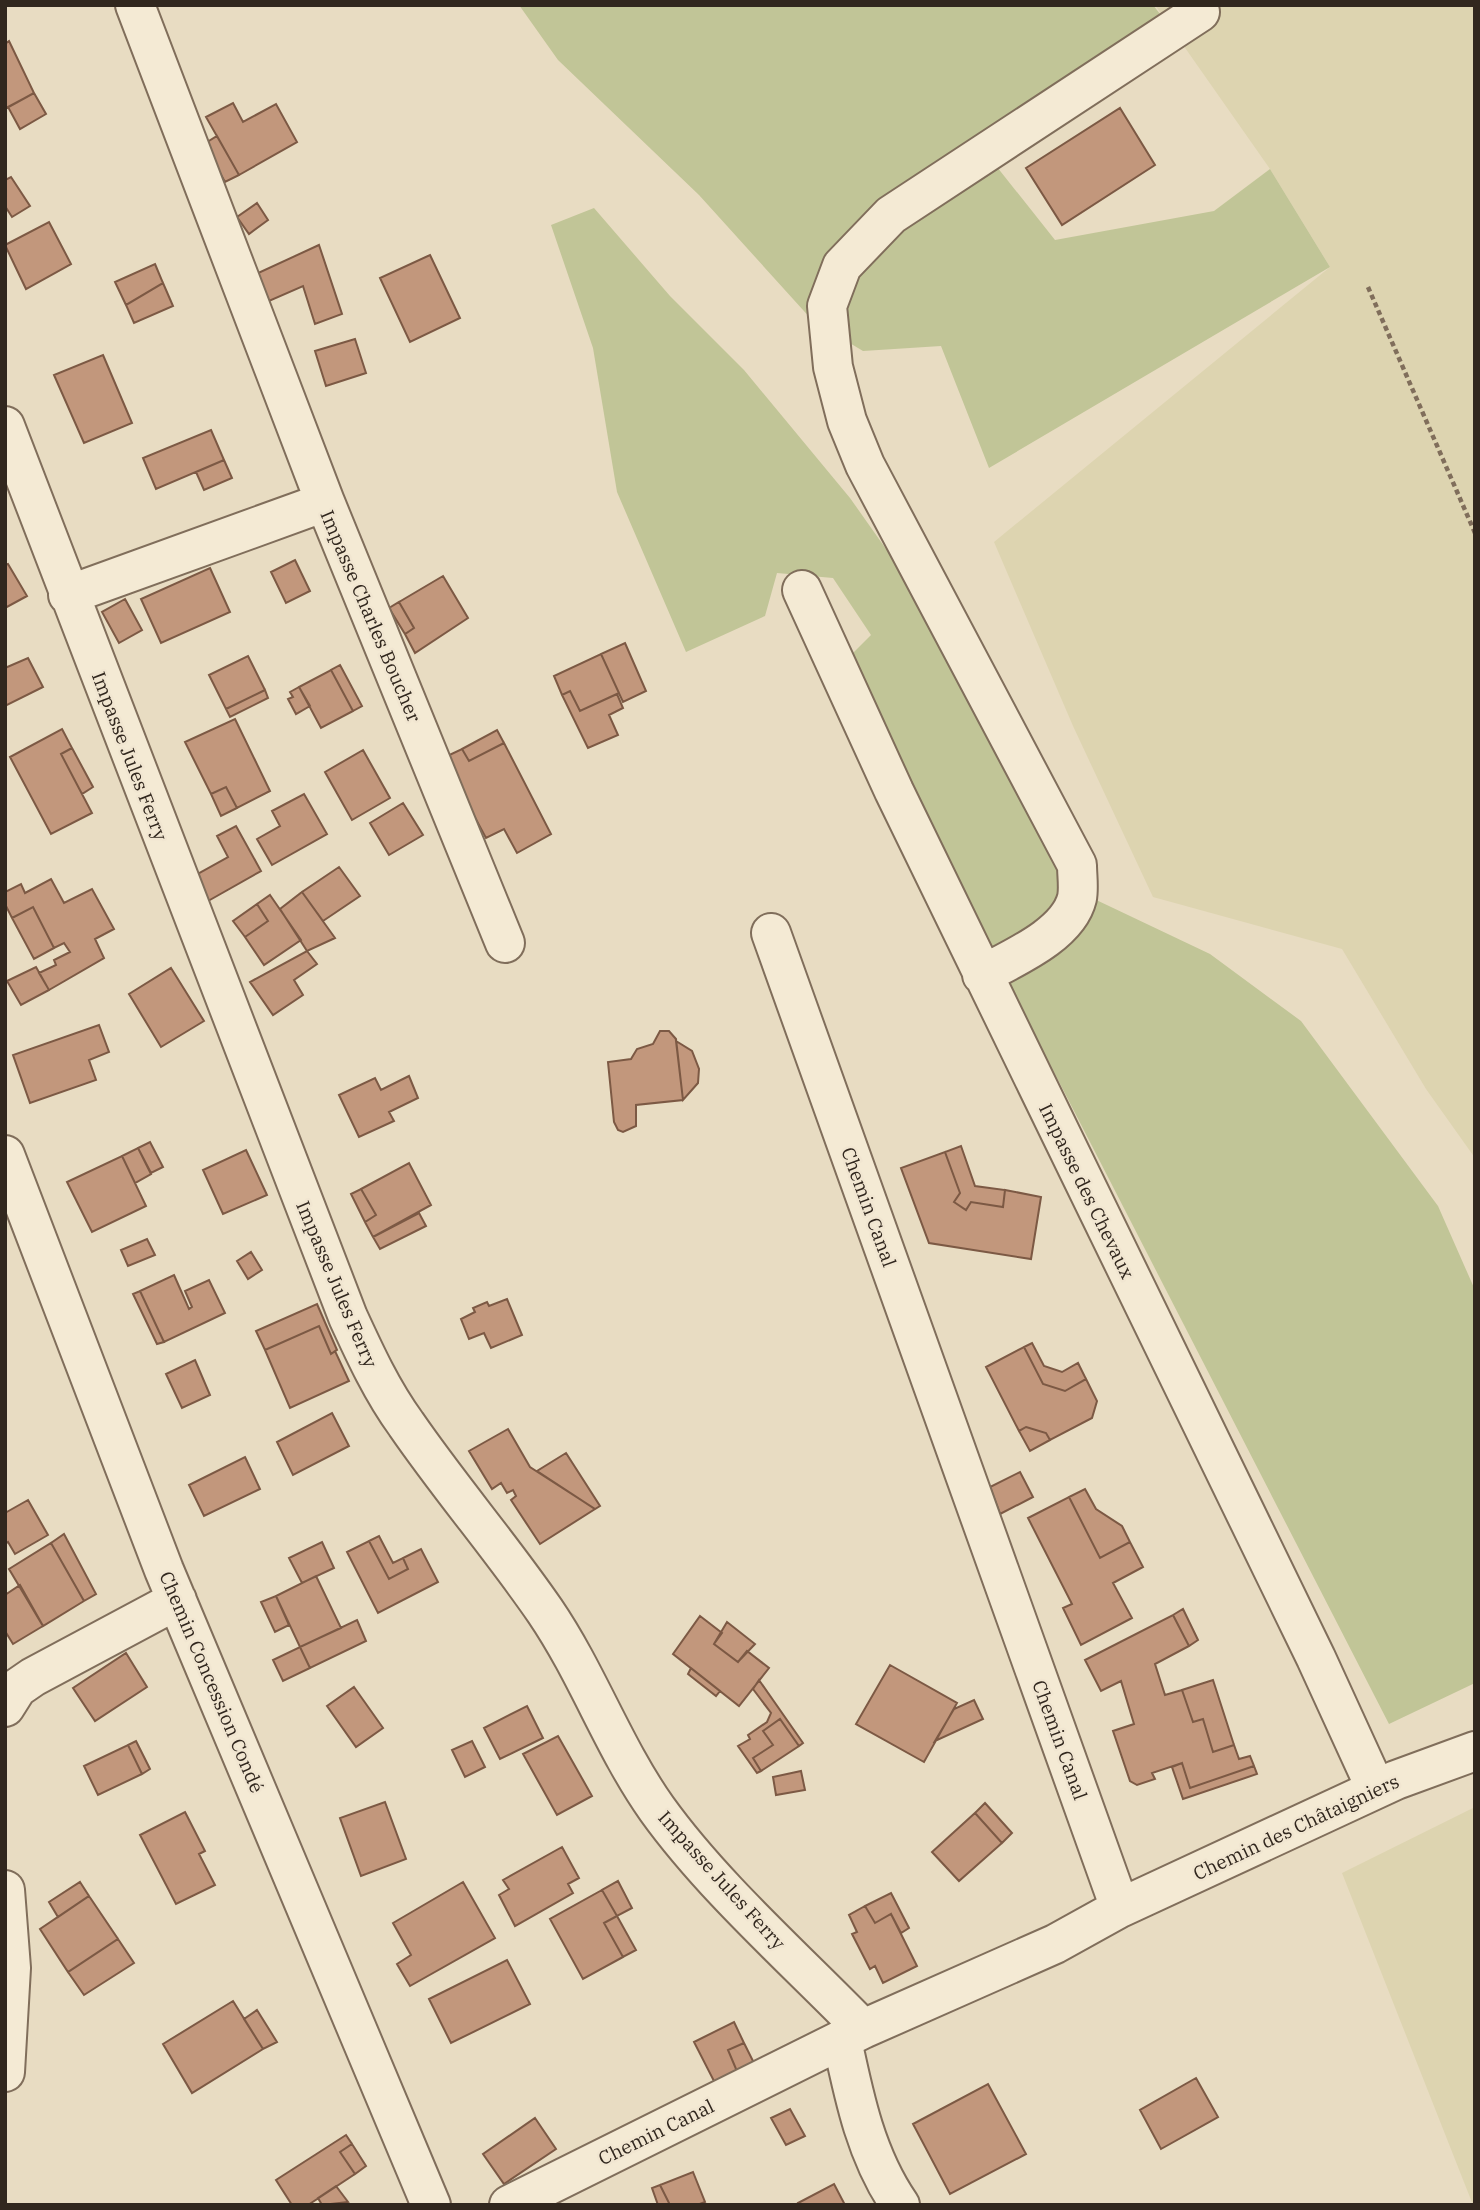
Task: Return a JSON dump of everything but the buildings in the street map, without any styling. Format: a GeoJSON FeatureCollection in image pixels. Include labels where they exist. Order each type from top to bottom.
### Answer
{"type":"FeatureCollection","features":[{"type":"Feature","properties":{"kind":"street"},"geometry":{"type":"LineString","coordinates":[[135,5],[325,502]]}},
{"type":"Feature","properties":{"kind":"street"},"geometry":{"type":"LineString","coordinates":[[982,975],[1044,941],[1068,915],[1077,898],[1077,865],[864,465],[847,421],[833,368],[827,306],[842,266],[891,215],[1200,12],[1198,5]]}},
{"type":"Feature","properties":{"kind":"street","name":"Impasse Jules Ferry"},"geometry":{"type":"LineString","coordinates":[[5,426],[348,1317],[374,1373],[404,1423],[545,1611],[590,1684],[621,1750],[657,1809],[699,1861],[853,2034]]}},
{"type":"Feature","properties":{"kind":"street","name":"Impasse Charles Boucher"},"geometry":{"type":"LineString","coordinates":[[68,595],[325,502],[505,943]]}},
{"type":"Feature","properties":{"kind":"street","name":"Impasse des Chevaux"},"geometry":{"type":"LineString","coordinates":[[802,590],[982,975],[1316,1658],[1376,1789]]}},
{"type":"Feature","properties":{"kind":"street","name":"Chemin Canal"},"geometry":{"type":"LineString","coordinates":[[509,2205],[853,2034],[1055,1944],[1120,1908],[771,933]]}},
{"type":"Feature","properties":{"kind":"street","name":"Chemin Concession Condé"},"geometry":{"type":"LineString","coordinates":[[5,1155],[177,1600],[431,2205]]}},
{"type":"Feature","properties":{"kind":"street"},"geometry":{"type":"LineString","coordinates":[[5,1707],[17,1688],[33,1677],[177,1600]]}},
{"type":"Feature","properties":{"kind":"street","name":"Chemin des Châtaigniers"},"geometry":{"type":"LineString","coordinates":[[1120,1908],[1376,1789],[1475,1751]]}},
{"type":"Feature","properties":{"kind":"street"},"geometry":{"type":"LineString","coordinates":[[5,1890],[11,1968],[5,2072]]}},
{"type":"Feature","properties":{"kind":"street"},"geometry":{"type":"LineString","coordinates":[[853,2034],[854,2095],[873,2156],[900,2205]]}},
{"type":"Feature","properties":{"kind":"path"},"geometry":{"type":"LineString","coordinates":[[1367,287],[1475,533]]}},
{"type":"Feature","properties":{"kind":"shaded area"},"geometry":{"type":"Polygon","coordinates":[[[1155,5],[1475,5],[1475,1158],[1426,1089],[1342,949],[1153,897],[1073,726],[994,542],[1330,267],[1270,169],[1155,5]]]}},
{"type":"Feature","properties":{"kind":"shaded area"},"geometry":{"type":"Polygon","coordinates":[[[1475,1807],[1475,2205],[1473,2205],[1342,1873],[1475,1807]]]}},
{"type":"Feature","properties":{"kind":"green space"},"geometry":{"type":"Polygon","coordinates":[[[519,5],[1153,5],[1164,19],[978,143],[1055,240],[1214,211],[1270,169],[1330,267],[989,468],[941,346],[863,351],[813,321],[699,195],[558,60],[519,5]]]}},
{"type":"Feature","properties":{"kind":"green space"},"geometry":{"type":"Polygon","coordinates":[[[594,208],[670,296],[744,370],[850,498],[922,600],[1090,897],[1210,954],[1301,1021],[1438,1206],[1475,1290],[1475,1683],[1389,1724],[1017,1000],[849,657],[871,635],[833,578],[777,573],[765,616],[686,652],[617,492],[593,348],[551,225],[594,208]]]}}]}
